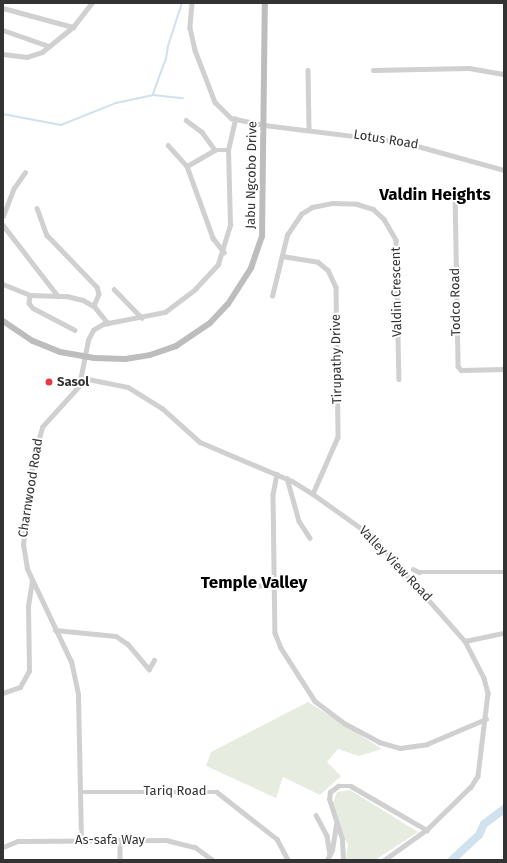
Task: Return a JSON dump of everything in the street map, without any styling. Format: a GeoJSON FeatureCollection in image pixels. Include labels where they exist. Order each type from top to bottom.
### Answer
{"type":"FeatureCollection","features":[{"type":"Feature","properties":{"kind":"main road","name":"Jabu Ngcobo Drive"},"geometry":{"type":"LineString","coordinates":[[3,321],[48,348],[85,357],[125,359],[164,351],[198,332],[228,304],[251,268],[262,236],[265,3]]}},
{"type":"Feature","properties":{"kind":"street"},"geometry":{"type":"LineString","coordinates":[[3,54],[27,57],[49,46],[73,27],[92,3]]}},
{"type":"Feature","properties":{"kind":"street"},"geometry":{"type":"LineString","coordinates":[[3,284],[30,295],[77,298],[94,306],[108,323],[142,318],[165,312],[206,279],[224,252],[230,213],[228,150],[235,120],[220,110],[211,94],[191,36],[192,3]]}},
{"type":"Feature","properties":{"kind":"street"},"geometry":{"type":"LineString","coordinates":[[3,8],[73,27]]}},
{"type":"Feature","properties":{"kind":"street"},"geometry":{"type":"LineString","coordinates":[[3,30],[49,46]]}},
{"type":"Feature","properties":{"kind":"street"},"geometry":{"type":"LineString","coordinates":[[373,70],[469,68],[504,74]]}},
{"type":"Feature","properties":{"kind":"street"},"geometry":{"type":"LineString","coordinates":[[308,70],[309,130]]}},
{"type":"Feature","properties":{"kind":"street"},"geometry":{"type":"LineString","coordinates":[[186,120],[202,132],[215,150]]}},
{"type":"Feature","properties":{"kind":"street","name":"Lotus Road"},"geometry":{"type":"LineString","coordinates":[[235,120],[428,147],[504,170]]}},
{"type":"Feature","properties":{"kind":"street"},"geometry":{"type":"LineString","coordinates":[[168,145],[187,166],[213,238],[224,252]]}},
{"type":"Feature","properties":{"kind":"street"},"geometry":{"type":"LineString","coordinates":[[187,166],[215,150],[228,150]]}},
{"type":"Feature","properties":{"kind":"street"},"geometry":{"type":"LineString","coordinates":[[3,216],[14,188],[25,172]]}},
{"type":"Feature","properties":{"kind":"street","name":"Todco Road"},"geometry":{"type":"LineString","coordinates":[[455,190],[458,366],[462,370],[504,369]]}},
{"type":"Feature","properties":{"kind":"street","name":"Valdin Crescent"},"geometry":{"type":"LineString","coordinates":[[272,296],[282,256],[292,226],[312,207],[333,203],[357,204],[373,209],[384,219],[394,234],[397,248],[399,378]]}},
{"type":"Feature","properties":{"kind":"street"},"geometry":{"type":"LineString","coordinates":[[37,208],[47,235],[97,287],[99,294],[94,306]]}},
{"type":"Feature","properties":{"kind":"street"},"geometry":{"type":"LineString","coordinates":[[3,225],[58,296]]}},
{"type":"Feature","properties":{"kind":"street","name":"Tirupathy Drive"},"geometry":{"type":"LineString","coordinates":[[282,256],[318,262],[328,270],[336,286],[338,437],[313,494]]}},
{"type":"Feature","properties":{"kind":"street"},"geometry":{"type":"LineString","coordinates":[[114,289],[142,318]]}},
{"type":"Feature","properties":{"kind":"street"},"geometry":{"type":"LineString","coordinates":[[30,295],[29,303],[33,308],[75,330]]}},
{"type":"Feature","properties":{"kind":"street","name":"Charnwood Road"},"geometry":{"type":"LineString","coordinates":[[81,840],[78,694],[71,662],[32,582],[25,561],[23,530],[38,436],[48,419],[73,394],[83,378],[85,357],[91,332],[108,323]]}},
{"type":"Feature","properties":{"kind":"street","name":"Valley View Road"},"geometry":{"type":"LineString","coordinates":[[83,378],[128,387],[162,408],[200,442],[287,478],[313,494],[372,536],[465,641],[487,685],[486,719],[480,770],[475,782],[427,830],[385,860]]}},
{"type":"Feature","properties":{"kind":"street"},"geometry":{"type":"LineString","coordinates":[[277,474],[273,495],[275,628],[278,643],[315,701],[333,717],[384,744],[406,748],[427,744],[486,719]]}},
{"type":"Feature","properties":{"kind":"street"},"geometry":{"type":"LineString","coordinates":[[287,478],[299,521],[310,538]]}},
{"type":"Feature","properties":{"kind":"street"},"geometry":{"type":"LineString","coordinates":[[413,569],[419,572],[504,572]]}},
{"type":"Feature","properties":{"kind":"street"},"geometry":{"type":"LineString","coordinates":[[3,693],[20,687],[29,671],[28,606],[32,582]]}},
{"type":"Feature","properties":{"kind":"street"},"geometry":{"type":"LineString","coordinates":[[217,587],[275,585]]}},
{"type":"Feature","properties":{"kind":"street"},"geometry":{"type":"LineString","coordinates":[[55,630],[116,636],[128,644],[149,668],[154,660]]}},
{"type":"Feature","properties":{"kind":"street"},"geometry":{"type":"LineString","coordinates":[[465,641],[504,632]]}},
{"type":"Feature","properties":{"kind":"street"},"geometry":{"type":"LineString","coordinates":[[343,860],[343,847],[330,792],[338,786],[346,785],[427,830]]}},
{"type":"Feature","properties":{"kind":"street","name":"Tariq Road"},"geometry":{"type":"LineString","coordinates":[[80,792],[217,792],[276,839],[288,860]]}},
{"type":"Feature","properties":{"kind":"street"},"geometry":{"type":"LineString","coordinates":[[316,815],[327,836],[330,854]]}},
{"type":"Feature","properties":{"kind":"street"},"geometry":{"type":"LineString","coordinates":[[327,860],[330,854],[336,822]]}},
{"type":"Feature","properties":{"kind":"street"},"geometry":{"type":"LineString","coordinates":[[120,840],[120,860]]}},
{"type":"Feature","properties":{"kind":"street","name":"As-safa Way"},"geometry":{"type":"LineString","coordinates":[[3,847],[18,841],[177,841],[202,850],[213,860]]}},
{"type":"Feature","properties":{"kind":"shaded area"},"geometry":{"type":"Polygon","coordinates":[[[308,702],[382,749],[359,756],[338,749],[327,762],[341,776],[320,795],[283,777],[276,798],[206,766],[211,752],[308,702]]]}},
{"type":"Feature","properties":{"kind":"shaded area"},"geometry":{"type":"Polygon","coordinates":[[[350,790],[418,832],[375,860],[346,860],[348,845],[331,809],[337,792],[350,790]]]}},
{"type":"Feature","properties":{"kind":"waterway"},"geometry":{"type":"LineString","coordinates":[[153,94],[166,59],[168,46],[182,3]]}},
{"type":"Feature","properties":{"kind":"waterway"},"geometry":{"type":"LineString","coordinates":[[3,114],[61,125],[116,103],[153,95],[183,98]]}},
{"type":"Feature","properties":{"kind":"waterway"},"geometry":{"type":"LineString","coordinates":[[452,860],[479,835],[484,824],[504,809]]}},
{"type":"Feature","properties":{"kind":"place","name":"Sasol"},"geometry":{"type":"Point","coordinates":[49,382]}},
{"type":"Feature","properties":{"kind":"district","name":"Valdin Heights"},"geometry":{"type":"Point","coordinates":[435,195]}},
{"type":"Feature","properties":{"kind":"district","name":"Temple Valley"},"geometry":{"type":"Point","coordinates":[254,583]}}]}
